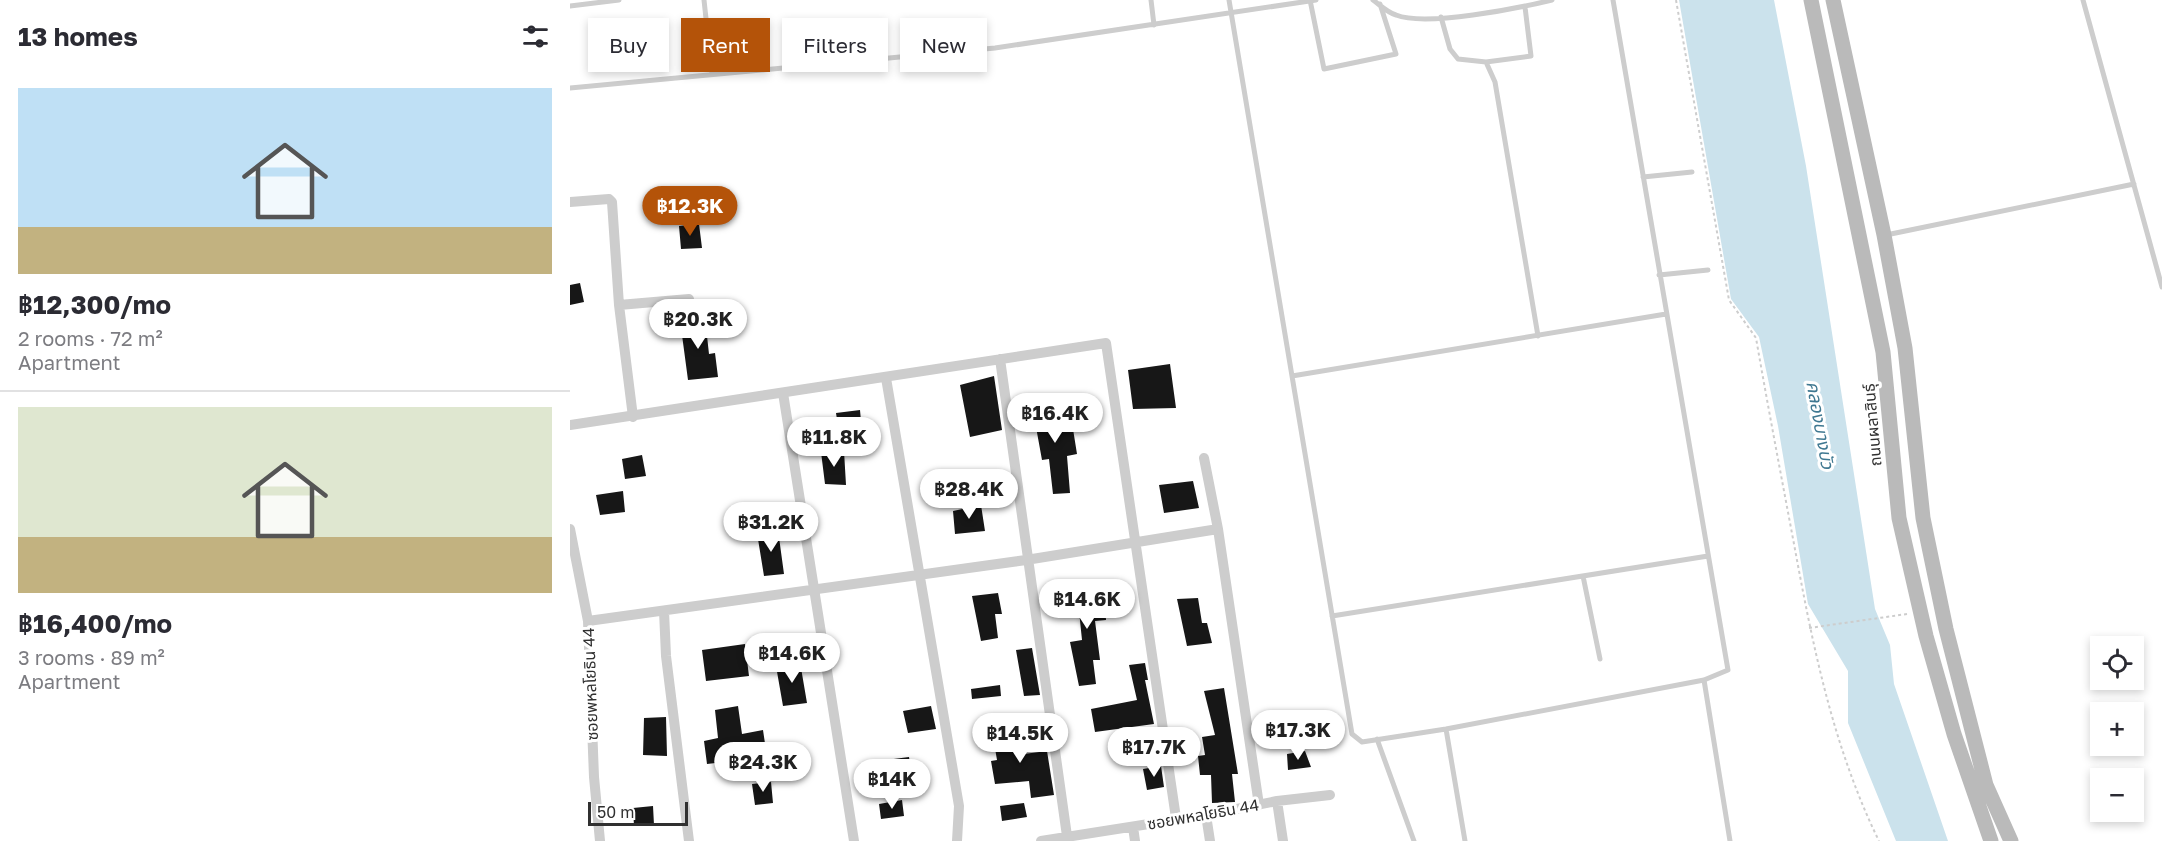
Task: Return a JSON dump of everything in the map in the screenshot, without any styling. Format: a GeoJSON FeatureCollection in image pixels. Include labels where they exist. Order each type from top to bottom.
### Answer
{"type":"FeatureCollection","features":[{"type":"Feature","properties":{"kind":"main road","name":"ถนนผลาสินธุ์"},"geometry":{"type":"LineString","coordinates":[[1811,0],[1883,352],[1899,518],[1920,612],[1954,734],[1991,841]]}},
{"type":"Feature","properties":{"kind":"main road"},"geometry":{"type":"LineString","coordinates":[[1833,0],[1884,236],[1905,348],[1923,518],[1946,629],[1986,785],[2011,841]]}},
{"type":"Feature","properties":{"kind":"main road"},"geometry":{"type":"LineString","coordinates":[[1859,241],[1884,236]]}},
{"type":"Feature","properties":{"kind":"street"},"geometry":{"type":"LineString","coordinates":[[570,202],[611,200],[633,417]]}},
{"type":"Feature","properties":{"kind":"street"},"geometry":{"type":"LineString","coordinates":[[620,305],[689,299]]}},
{"type":"Feature","properties":{"kind":"street"},"geometry":{"type":"LineString","coordinates":[[570,425],[1106,343],[1176,818]]}},
{"type":"Feature","properties":{"kind":"street"},"geometry":{"type":"LineString","coordinates":[[1000,359],[1015,453],[1026,560],[1067,836]]}},
{"type":"Feature","properties":{"kind":"street"},"geometry":{"type":"LineString","coordinates":[[886,378],[958,806],[957,841]]}},
{"type":"Feature","properties":{"kind":"street"},"geometry":{"type":"LineString","coordinates":[[783,393],[854,841]]}},
{"type":"Feature","properties":{"kind":"street"},"geometry":{"type":"LineString","coordinates":[[1204,458],[1218,529],[1259,804]]}},
{"type":"Feature","properties":{"kind":"street"},"geometry":{"type":"LineString","coordinates":[[588,621],[1026,560],[1218,529]]}},
{"type":"Feature","properties":{"kind":"street","name":"ซอยพหลโยธิน 44"},"geometry":{"type":"LineString","coordinates":[[570,531],[588,621],[594,777],[600,841]]}},
{"type":"Feature","properties":{"kind":"street"},"geometry":{"type":"LineString","coordinates":[[664,611],[666,656],[689,841]]}},
{"type":"Feature","properties":{"kind":"street","name":"ซอยพหลโยธิน 44"},"geometry":{"type":"LineString","coordinates":[[1044,841],[1277,801],[1330,795]]}},
{"type":"Feature","properties":{"kind":"street"},"geometry":{"type":"LineString","coordinates":[[1277,801],[1283,841]]}},
{"type":"Feature","properties":{"kind":"street"},"geometry":{"type":"LineString","coordinates":[[1206,815],[1210,841]]}},
{"type":"Feature","properties":{"kind":"street"},"geometry":{"type":"LineString","coordinates":[[1133,827],[1135,841]]}},
{"type":"Feature","properties":{"kind":"lane"},"geometry":{"type":"LineString","coordinates":[[570,6],[619,0]]}},
{"type":"Feature","properties":{"kind":"lane"},"geometry":{"type":"LineString","coordinates":[[704,0],[712,74]]}},
{"type":"Feature","properties":{"kind":"lane"},"geometry":{"type":"LineString","coordinates":[[1151,0],[1154,25]]}},
{"type":"Feature","properties":{"kind":"lane"},"geometry":{"type":"LineString","coordinates":[[1229,0],[1352,734],[1362,742],[1446,729],[1704,680],[1728,670],[1613,0]]}},
{"type":"Feature","properties":{"kind":"lane"},"geometry":{"type":"LineString","coordinates":[[570,88],[995,48],[1312,0],[1324,69],[1395,54],[1380,4]]}},
{"type":"Feature","properties":{"kind":"lane"},"geometry":{"type":"LineString","coordinates":[[1373,0],[1396,15],[1419,19],[1506,11],[1552,0]]}},
{"type":"Feature","properties":{"kind":"lane"},"geometry":{"type":"LineString","coordinates":[[2083,0],[2162,287]]}},
{"type":"Feature","properties":{"kind":"lane"},"geometry":{"type":"LineString","coordinates":[[1441,17],[1450,49],[1458,59],[1486,62],[1531,57],[1525,6]]}},
{"type":"Feature","properties":{"kind":"lane"},"geometry":{"type":"LineString","coordinates":[[1486,62],[1495,82],[1538,336]]}},
{"type":"Feature","properties":{"kind":"lane"},"geometry":{"type":"LineString","coordinates":[[1643,177],[1692,172]]}},
{"type":"Feature","properties":{"kind":"lane"},"geometry":{"type":"LineString","coordinates":[[1884,236],[2134,184]]}},
{"type":"Feature","properties":{"kind":"lane"},"geometry":{"type":"LineString","coordinates":[[1659,274],[1708,270]]}},
{"type":"Feature","properties":{"kind":"lane"},"geometry":{"type":"LineString","coordinates":[[1292,376],[1666,314]]}},
{"type":"Feature","properties":{"kind":"lane"},"geometry":{"type":"LineString","coordinates":[[1332,616],[1708,556]]}},
{"type":"Feature","properties":{"kind":"lane"},"geometry":{"type":"LineString","coordinates":[[1583,576],[1600,659]]}},
{"type":"Feature","properties":{"kind":"lane"},"geometry":{"type":"LineString","coordinates":[[1704,680],[1730,841]]}},
{"type":"Feature","properties":{"kind":"lane"},"geometry":{"type":"LineString","coordinates":[[1446,729],[1465,841]]}},
{"type":"Feature","properties":{"kind":"lane"},"geometry":{"type":"LineString","coordinates":[[1377,739],[1414,841]]}},
{"type":"Feature","properties":{"kind":"path"},"geometry":{"type":"LineString","coordinates":[[1676,0],[1729,300],[1756,338],[1809,628],[1841,753],[1857,796],[1879,841]]}},
{"type":"Feature","properties":{"kind":"path"},"geometry":{"type":"LineString","coordinates":[[1809,628],[1920,612]]}},
{"type":"Feature","properties":{"kind":"water","name":"คลองบางบัว"},"geometry":{"type":"Polygon","coordinates":[[[1679,0],[1774,0],[1806,166],[1875,609],[1890,645],[1894,684],[1948,841],[1896,841],[1848,723],[1848,671],[1808,604],[1778,426],[1759,337],[1731,299],[1679,0]]]}},
{"type":"Feature","properties":{"kind":"building"},"geometry":{"type":"Polygon","coordinates":[[[699,224],[702,248],[681,249],[679,226],[699,224]]]}},
{"type":"Feature","properties":{"kind":"building"},"geometry":{"type":"Polygon","coordinates":[[[580,283],[584,302],[570,305],[570,285],[580,283]]]}},
{"type":"Feature","properties":{"kind":"building"},"geometry":{"type":"Polygon","coordinates":[[[705,318],[709,354],[715,353],[718,377],[688,380],[680,320],[705,318]]]}},
{"type":"Feature","properties":{"kind":"building"},"geometry":{"type":"Polygon","coordinates":[[[1170,364],[1176,408],[1133,409],[1128,370],[1170,364]]]}},
{"type":"Feature","properties":{"kind":"building"},"geometry":{"type":"Polygon","coordinates":[[[994,376],[1002,430],[970,437],[960,385],[994,376]]]}},
{"type":"Feature","properties":{"kind":"building"},"geometry":{"type":"Polygon","coordinates":[[[1057,401],[1063,431],[1073,429],[1077,454],[1067,456],[1070,493],[1053,494],[1049,459],[1042,460],[1032,405],[1057,401]]]}},
{"type":"Feature","properties":{"kind":"building"},"geometry":{"type":"Polygon","coordinates":[[[860,410],[863,443],[841,445],[836,413],[860,410]]]}},
{"type":"Feature","properties":{"kind":"building"},"geometry":{"type":"Polygon","coordinates":[[[844,451],[846,485],[825,484],[821,452],[844,451]]]}},
{"type":"Feature","properties":{"kind":"building"},"geometry":{"type":"Polygon","coordinates":[[[642,455],[646,476],[625,479],[622,459],[642,455]]]}},
{"type":"Feature","properties":{"kind":"building"},"geometry":{"type":"Polygon","coordinates":[[[1193,481],[1199,508],[1164,513],[1159,485],[1193,481]]]}},
{"type":"Feature","properties":{"kind":"building"},"geometry":{"type":"Polygon","coordinates":[[[623,491],[625,512],[600,515],[596,495],[623,491]]]}},
{"type":"Feature","properties":{"kind":"building"},"geometry":{"type":"Polygon","coordinates":[[[981,505],[985,531],[955,534],[953,511],[981,505]]]}},
{"type":"Feature","properties":{"kind":"building"},"geometry":{"type":"Polygon","coordinates":[[[778,530],[784,574],[764,576],[757,533],[778,530]]]}},
{"type":"Feature","properties":{"kind":"building"},"geometry":{"type":"Polygon","coordinates":[[[1096,579],[1100,605],[1105,604],[1106,620],[1095,621],[1100,660],[1093,660],[1096,684],[1079,686],[1070,642],[1082,640],[1078,601],[1074,601],[1071,583],[1096,579]]]}},
{"type":"Feature","properties":{"kind":"building"},"geometry":{"type":"Polygon","coordinates":[[[998,593],[1002,614],[995,614],[998,638],[981,641],[972,596],[998,593]]]}},
{"type":"Feature","properties":{"kind":"building"},"geometry":{"type":"Polygon","coordinates":[[[1198,598],[1202,623],[1207,623],[1212,643],[1187,646],[1177,599],[1198,598]]]}},
{"type":"Feature","properties":{"kind":"building"},"geometry":{"type":"Polygon","coordinates":[[[745,644],[749,676],[706,681],[702,650],[745,644]]]}},
{"type":"Feature","properties":{"kind":"building"},"geometry":{"type":"Polygon","coordinates":[[[1032,648],[1040,695],[1024,696],[1016,650],[1032,648]]]}},
{"type":"Feature","properties":{"kind":"building"},"geometry":{"type":"Polygon","coordinates":[[[800,662],[807,703],[783,706],[776,666],[800,662]]]}},
{"type":"Feature","properties":{"kind":"building"},"geometry":{"type":"Polygon","coordinates":[[[1145,663],[1148,680],[1145,680],[1154,724],[1095,732],[1091,709],[1137,700],[1129,665],[1145,663]]]}},
{"type":"Feature","properties":{"kind":"building"},"geometry":{"type":"Polygon","coordinates":[[[1000,685],[1001,696],[972,699],[971,689],[1000,685]]]}},
{"type":"Feature","properties":{"kind":"building"},"geometry":{"type":"Polygon","coordinates":[[[1224,688],[1238,774],[1232,774],[1235,802],[1212,803],[1211,775],[1200,775],[1198,756],[1205,755],[1202,737],[1215,735],[1204,691],[1224,688]]]}},
{"type":"Feature","properties":{"kind":"building"},"geometry":{"type":"Polygon","coordinates":[[[738,706],[742,734],[763,730],[767,757],[707,764],[704,741],[718,738],[715,710],[738,706]]]}},
{"type":"Feature","properties":{"kind":"building"},"geometry":{"type":"Polygon","coordinates":[[[931,706],[936,729],[908,733],[903,711],[931,706]]]}},
{"type":"Feature","properties":{"kind":"building"},"geometry":{"type":"Polygon","coordinates":[[[666,717],[667,756],[643,755],[644,718],[666,717]]]}},
{"type":"Feature","properties":{"kind":"building"},"geometry":{"type":"Polygon","coordinates":[[[1011,724],[1015,755],[1047,751],[1054,795],[1031,798],[1029,781],[995,784],[991,761],[997,760],[991,725],[1011,724]]]}},
{"type":"Feature","properties":{"kind":"building"},"geometry":{"type":"Polygon","coordinates":[[[1305,751],[1311,767],[1288,770],[1287,754],[1305,751]]]}},
{"type":"Feature","properties":{"kind":"building"},"geometry":{"type":"Polygon","coordinates":[[[909,757],[912,776],[889,779],[886,760],[909,757]]]}},
{"type":"Feature","properties":{"kind":"building"},"geometry":{"type":"Polygon","coordinates":[[[1161,766],[1164,787],[1147,790],[1143,769],[1161,766]]]}},
{"type":"Feature","properties":{"kind":"building"},"geometry":{"type":"Polygon","coordinates":[[[771,782],[773,803],[755,805],[752,784],[771,782]]]}},
{"type":"Feature","properties":{"kind":"building"},"geometry":{"type":"Polygon","coordinates":[[[902,800],[904,816],[881,819],[879,804],[902,800]]]}},
{"type":"Feature","properties":{"kind":"building"},"geometry":{"type":"Polygon","coordinates":[[[1024,803],[1027,817],[1002,821],[1000,806],[1024,803]]]}},
{"type":"Feature","properties":{"kind":"building"},"geometry":{"type":"Polygon","coordinates":[[[653,806],[654,825],[634,826],[633,808],[653,806]]]}}]}
